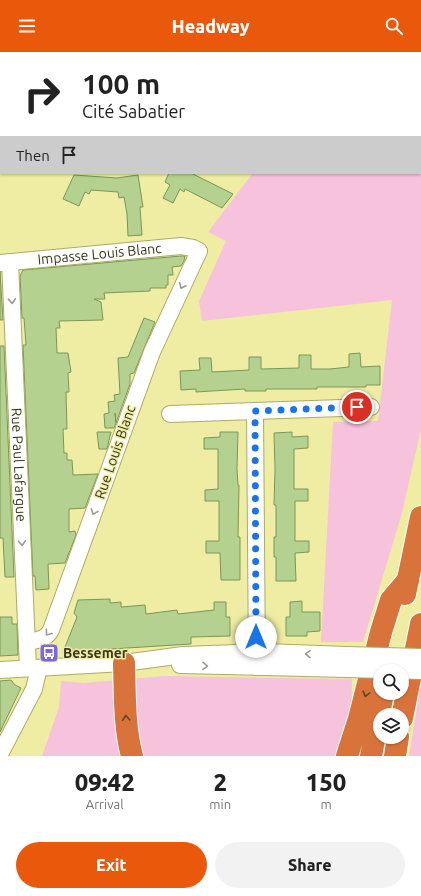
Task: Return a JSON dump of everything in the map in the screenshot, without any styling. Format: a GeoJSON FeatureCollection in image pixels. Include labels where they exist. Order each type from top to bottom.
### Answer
{"type":"FeatureCollection","features":[{"type":"Feature","properties":{"kind":"highway"},"geometry":{"type":"LineString","coordinates":[[390,664],[421,517]]}},
{"type":"Feature","properties":{"kind":"highway"},"geometry":{"type":"LineString","coordinates":[[347,756],[359,719],[381,632],[391,600],[408,580]]}},
{"type":"Feature","properties":{"kind":"highway"},"geometry":{"type":"LineString","coordinates":[[404,708],[421,624]]}},
{"type":"Feature","properties":{"kind":"highway"},"geometry":{"type":"LineString","coordinates":[[124,663],[126,718],[132,756]]}},
{"type":"Feature","properties":{"kind":"highway"},"geometry":{"type":"LineString","coordinates":[[371,756],[382,700]]}},
{"type":"Feature","properties":{"kind":"highway"},"geometry":{"type":"LineString","coordinates":[[395,756],[397,744]]}},
{"type":"Feature","properties":{"kind":"street","name":"Impasse Louis Blanc"},"geometry":{"type":"LineString","coordinates":[[5,262],[182,246],[199,251]]}},
{"type":"Feature","properties":{"kind":"street","name":"Rue Louis Blanc"},"geometry":{"type":"LineString","coordinates":[[27,642],[41,639],[49,634],[51,630],[152,352],[199,251]]}},
{"type":"Feature","properties":{"kind":"street","name":"Rue Paul Lafargue"},"geometry":{"type":"LineString","coordinates":[[0,754],[34,689],[34,668],[27,642],[5,262]]}},
{"type":"Feature","properties":{"kind":"street"},"geometry":{"type":"LineString","coordinates":[[170,414],[372,407]]}},
{"type":"Feature","properties":{"kind":"street"},"geometry":{"type":"LineString","coordinates":[[255,411],[257,660]]}},
{"type":"Feature","properties":{"kind":"street"},"geometry":{"type":"LineString","coordinates":[[0,670],[124,663],[183,655],[257,660],[346,662],[421,657]]}},
{"type":"Feature","properties":{"kind":"street"},"geometry":{"type":"LineString","coordinates":[[346,662],[421,671]]}},
{"type":"Feature","properties":{"kind":"shaded area"},"geometry":{"type":"Polygon","coordinates":[[[252,174],[421,174],[421,429],[402,513],[363,642],[321,642],[333,422],[378,421],[392,300],[202,321],[199,301],[226,241],[208,232],[252,174]]]}},
{"type":"Feature","properties":{"kind":"shaded area"},"geometry":{"type":"Polygon","coordinates":[[[164,676],[352,679],[350,756],[42,756],[59,707],[61,681],[84,683],[164,676]]]}},
{"type":"Feature","properties":{"kind":"shaded area"},"geometry":{"type":"Polygon","coordinates":[[[421,682],[421,756],[409,756],[421,682]]]}},
{"type":"Feature","properties":{"kind":"building"},"geometry":{"type":"Polygon","coordinates":[[[169,174],[193,174],[233,194],[222,208],[185,189],[184,192],[180,189],[173,203],[163,198],[170,185],[165,182],[169,174]]]}},
{"type":"Feature","properties":{"kind":"building"},"geometry":{"type":"Polygon","coordinates":[[[74,175],[117,178],[138,175],[143,207],[140,207],[142,235],[128,236],[127,214],[124,197],[119,198],[118,192],[91,190],[89,194],[85,192],[79,206],[63,199],[74,175]]]}},
{"type":"Feature","properties":{"kind":"building"},"geometry":{"type":"Polygon","coordinates":[[[185,256],[184,261],[181,266],[172,267],[173,275],[168,275],[168,285],[166,285],[166,288],[150,288],[150,291],[104,293],[105,299],[94,299],[101,302],[103,320],[59,321],[60,328],[56,328],[57,353],[68,353],[71,372],[68,373],[69,392],[66,392],[67,429],[63,429],[64,453],[67,453],[67,460],[72,460],[73,475],[98,474],[85,508],[69,509],[69,532],[75,531],[76,535],[65,563],[48,564],[49,589],[36,590],[35,576],[33,576],[23,345],[26,345],[24,318],[22,318],[20,276],[23,270],[185,256]]]}},
{"type":"Feature","properties":{"kind":"building"},"geometry":{"type":"Polygon","coordinates":[[[0,272],[3,320],[0,320],[0,272]]]}},
{"type":"Feature","properties":{"kind":"building"},"geometry":{"type":"Polygon","coordinates":[[[144,318],[155,322],[134,373],[130,374],[130,384],[114,428],[105,428],[104,414],[109,413],[108,402],[115,401],[114,395],[120,394],[118,358],[128,357],[144,318]]]}},
{"type":"Feature","properties":{"kind":"building"},"geometry":{"type":"Polygon","coordinates":[[[0,346],[4,346],[14,577],[5,577],[3,538],[0,538],[0,346]]]}},
{"type":"Feature","properties":{"kind":"building"},"geometry":{"type":"Polygon","coordinates":[[[360,353],[361,367],[380,366],[380,385],[366,385],[366,387],[317,387],[317,389],[266,389],[266,391],[245,391],[245,389],[196,392],[196,389],[181,390],[180,371],[200,370],[199,358],[211,358],[212,372],[249,370],[249,357],[261,357],[261,369],[299,368],[299,355],[311,355],[311,369],[330,369],[349,367],[349,354],[360,353]]]}},
{"type":"Feature","properties":{"kind":"building"},"geometry":{"type":"Polygon","coordinates":[[[97,432],[111,432],[107,449],[99,449],[97,432]]]}},
{"type":"Feature","properties":{"kind":"building"},"geometry":{"type":"Polygon","coordinates":[[[220,432],[238,432],[237,469],[239,485],[238,537],[240,537],[240,580],[221,580],[220,553],[206,553],[206,541],[219,541],[219,501],[205,501],[205,490],[218,489],[218,449],[204,449],[204,438],[220,437],[220,432]]]}},
{"type":"Feature","properties":{"kind":"building"},"geometry":{"type":"Polygon","coordinates":[[[292,432],[292,437],[308,436],[308,448],[294,449],[294,489],[308,489],[308,501],[295,501],[295,541],[309,541],[309,552],[295,553],[296,581],[276,581],[276,557],[274,557],[274,537],[276,537],[276,505],[274,505],[274,433],[292,432]]]}},
{"type":"Feature","properties":{"kind":"building"},"geometry":{"type":"Polygon","coordinates":[[[110,599],[110,603],[121,602],[121,607],[145,605],[146,614],[177,610],[178,614],[214,610],[214,602],[226,602],[226,617],[230,617],[230,636],[191,637],[191,644],[63,652],[77,617],[74,613],[78,600],[110,599]]]}},
{"type":"Feature","properties":{"kind":"building"},"geometry":{"type":"Polygon","coordinates":[[[302,601],[302,612],[320,612],[320,631],[307,632],[307,636],[286,636],[286,617],[290,617],[290,602],[302,601]]]}},
{"type":"Feature","properties":{"kind":"building"},"geometry":{"type":"Polygon","coordinates":[[[0,617],[12,617],[12,624],[17,624],[18,655],[0,656],[0,617]]]}},
{"type":"Feature","properties":{"kind":"building"},"geometry":{"type":"Polygon","coordinates":[[[11,680],[15,685],[21,688],[0,732],[0,681],[11,680]]]}},
{"type":"Feature","properties":{"kind":"place","name":"Bessemer"},"geometry":{"type":"Point","coordinates":[49,653]}},
{"type":"Feature","properties":{"kind":"route"},"geometry":{"type":"LineString","coordinates":[[256,637],[255,411],[357,407]]}}]}
